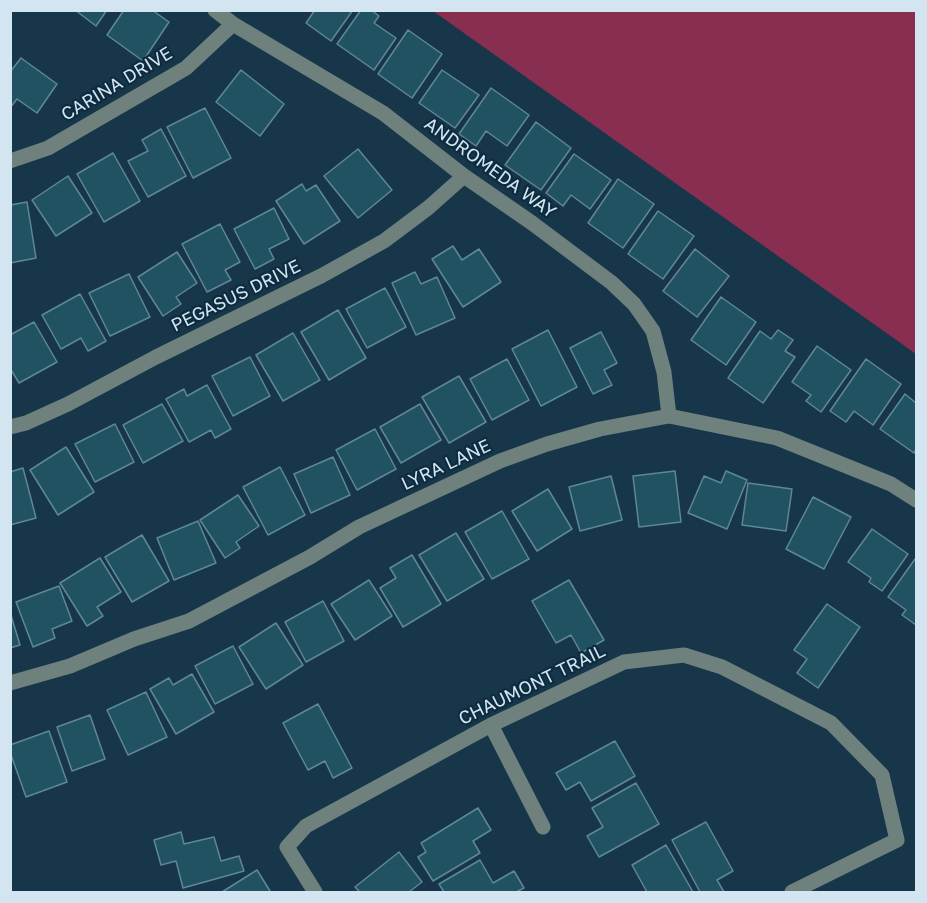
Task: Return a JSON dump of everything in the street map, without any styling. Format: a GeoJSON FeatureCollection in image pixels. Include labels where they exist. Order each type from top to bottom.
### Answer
{"type":"FeatureCollection","features":[{"type":"Feature","properties":{"kind":"street","name":"ANDROMEDA WAY"},"geometry":{"type":"LineString","coordinates":[[215,10],[233,24],[383,113],[464,176],[612,283],[634,304],[653,331],[664,372],[669,416]]}},
{"type":"Feature","properties":{"kind":"street","name":"CARINA DRIVE"},"geometry":{"type":"LineString","coordinates":[[10,161],[48,148],[186,68],[233,24]]}},
{"type":"Feature","properties":{"kind":"street","name":"PEGASUS DRIVE"},"geometry":{"type":"LineString","coordinates":[[10,427],[26,423],[68,404],[165,352],[321,276],[384,241],[428,208],[464,176]]}},
{"type":"Feature","properties":{"kind":"street","name":"LYRA LANE"},"geometry":{"type":"LineString","coordinates":[[10,683],[70,666],[134,639],[189,621],[310,557],[359,527],[500,461],[547,444],[600,429],[669,416],[777,438],[891,484],[916,500]]}},
{"type":"Feature","properties":{"kind":"street","name":"CHAUMONT TRAIL"},"geometry":{"type":"LineString","coordinates":[[315,892],[287,847],[306,826],[491,725],[624,662],[684,655],[722,667],[831,723],[882,775],[897,840],[792,892]]}},
{"type":"Feature","properties":{"kind":"street"},"geometry":{"type":"LineString","coordinates":[[491,725],[543,827]]}},
{"type":"Feature","properties":{"kind":"shaded area"},"geometry":{"type":"Polygon","coordinates":[[[433,11],[916,11],[916,354],[433,11]]]}},
{"type":"Feature","properties":{"kind":"building"},"geometry":{"type":"Polygon","coordinates":[[[75,10],[107,10],[96,26],[75,10]]]}},
{"type":"Feature","properties":{"kind":"building"},"geometry":{"type":"Polygon","coordinates":[[[124,10],[152,10],[169,22],[143,61],[107,35],[124,10]]]}},
{"type":"Feature","properties":{"kind":"building"},"geometry":{"type":"Polygon","coordinates":[[[315,10],[353,10],[331,41],[306,23],[315,10]]]}},
{"type":"Feature","properties":{"kind":"building"},"geometry":{"type":"Polygon","coordinates":[[[361,10],[371,10],[379,16],[374,23],[396,38],[374,70],[337,44],[361,10]]]}},
{"type":"Feature","properties":{"kind":"building"},"geometry":{"type":"Polygon","coordinates":[[[408,30],[442,54],[412,98],[378,74],[408,30]]]}},
{"type":"Feature","properties":{"kind":"building"},"geometry":{"type":"Polygon","coordinates":[[[21,58],[57,84],[37,113],[17,99],[10,108],[10,72],[21,58]]]}},
{"type":"Feature","properties":{"kind":"building"},"geometry":{"type":"Polygon","coordinates":[[[241,70],[284,104],[260,136],[216,102],[241,70]]]}},
{"type":"Feature","properties":{"kind":"building"},"geometry":{"type":"Polygon","coordinates":[[[442,70],[479,95],[455,128],[419,103],[442,70]]]}},
{"type":"Feature","properties":{"kind":"building"},"geometry":{"type":"Polygon","coordinates":[[[491,88],[529,115],[507,146],[486,131],[476,146],[459,134],[491,88]]]}},
{"type":"Feature","properties":{"kind":"building"},"geometry":{"type":"Polygon","coordinates":[[[205,108],[231,158],[193,178],[167,127],[205,108]]]}},
{"type":"Feature","properties":{"kind":"building"},"geometry":{"type":"Polygon","coordinates":[[[536,122],[571,148],[541,190],[505,165],[536,122]]]}},
{"type":"Feature","properties":{"kind":"building"},"geometry":{"type":"Polygon","coordinates":[[[161,129],[186,176],[148,197],[128,161],[148,151],[142,140],[161,129]]]}},
{"type":"Feature","properties":{"kind":"building"},"geometry":{"type":"Polygon","coordinates":[[[358,149],[392,190],[358,218],[324,176],[358,149]]]}},
{"type":"Feature","properties":{"kind":"building"},"geometry":{"type":"Polygon","coordinates":[[[113,153],[140,201],[104,222],[77,174],[113,153]]]}},
{"type":"Feature","properties":{"kind":"building"},"geometry":{"type":"Polygon","coordinates":[[[574,154],[611,180],[590,209],[571,195],[563,206],[546,193],[574,154]]]}},
{"type":"Feature","properties":{"kind":"building"},"geometry":{"type":"Polygon","coordinates":[[[68,176],[92,213],[56,236],[32,200],[68,176]]]}},
{"type":"Feature","properties":{"kind":"building"},"geometry":{"type":"Polygon","coordinates":[[[618,179],[654,204],[623,248],[588,223],[618,179]]]}},
{"type":"Feature","properties":{"kind":"building"},"geometry":{"type":"Polygon","coordinates":[[[302,184],[306,191],[316,185],[340,221],[304,244],[276,201],[302,184]]]}},
{"type":"Feature","properties":{"kind":"building"},"geometry":{"type":"Polygon","coordinates":[[[27,202],[36,258],[10,263],[10,205],[27,202]]]}},
{"type":"Feature","properties":{"kind":"building"},"geometry":{"type":"Polygon","coordinates":[[[274,208],[289,239],[269,249],[274,259],[255,269],[234,229],[274,208]]]}},
{"type":"Feature","properties":{"kind":"building"},"geometry":{"type":"Polygon","coordinates":[[[658,211],[694,236],[663,279],[628,254],[658,211]]]}},
{"type":"Feature","properties":{"kind":"building"},"geometry":{"type":"Polygon","coordinates":[[[220,224],[240,262],[225,270],[231,280],[207,292],[182,244],[220,224]]]}},
{"type":"Feature","properties":{"kind":"building"},"geometry":{"type":"Polygon","coordinates":[[[453,246],[462,260],[479,249],[501,282],[463,307],[432,259],[453,246]]]}},
{"type":"Feature","properties":{"kind":"building"},"geometry":{"type":"Polygon","coordinates":[[[695,249],[729,276],[697,317],[663,291],[695,249]]]}},
{"type":"Feature","properties":{"kind":"building"},"geometry":{"type":"Polygon","coordinates":[[[177,252],[197,283],[176,297],[181,304],[163,316],[138,277],[177,252]]]}},
{"type":"Feature","properties":{"kind":"building"},"geometry":{"type":"Polygon","coordinates":[[[415,272],[421,284],[437,277],[455,318],[416,335],[392,283],[415,272]]]}},
{"type":"Feature","properties":{"kind":"building"},"geometry":{"type":"Polygon","coordinates":[[[129,274],[150,317],[110,336],[89,293],[129,274]]]}},
{"type":"Feature","properties":{"kind":"building"},"geometry":{"type":"Polygon","coordinates":[[[385,288],[406,327],[367,348],[346,309],[385,288]]]}},
{"type":"Feature","properties":{"kind":"building"},"geometry":{"type":"Polygon","coordinates":[[[80,294],[106,341],[88,351],[81,338],[61,349],[42,315],[80,294]]]}},
{"type":"Feature","properties":{"kind":"building"},"geometry":{"type":"Polygon","coordinates":[[[721,297],[756,322],[726,365],[691,340],[721,297]]]}},
{"type":"Feature","properties":{"kind":"building"},"geometry":{"type":"Polygon","coordinates":[[[338,310],[366,358],[329,380],[301,332],[338,310]]]}},
{"type":"Feature","properties":{"kind":"building"},"geometry":{"type":"Polygon","coordinates":[[[34,322],[57,362],[19,383],[10,368],[10,335],[34,322]]]}},
{"type":"Feature","properties":{"kind":"building"},"geometry":{"type":"Polygon","coordinates":[[[548,330],[577,387],[541,406],[512,349],[548,330]]]}},
{"type":"Feature","properties":{"kind":"building"},"geometry":{"type":"Polygon","coordinates":[[[778,330],[793,340],[785,351],[795,357],[763,403],[728,378],[760,331],[771,339],[778,330]]]}},
{"type":"Feature","properties":{"kind":"building"},"geometry":{"type":"Polygon","coordinates":[[[601,332],[617,363],[604,370],[612,385],[593,394],[570,348],[601,332]]]}},
{"type":"Feature","properties":{"kind":"building"},"geometry":{"type":"Polygon","coordinates":[[[293,333],[320,380],[283,401],[256,355],[293,333]]]}},
{"type":"Feature","properties":{"kind":"building"},"geometry":{"type":"Polygon","coordinates":[[[817,346],[851,370],[821,412],[806,401],[811,395],[792,382],[817,346]]]}},
{"type":"Feature","properties":{"kind":"building"},"geometry":{"type":"Polygon","coordinates":[[[250,357],[270,396],[233,416],[212,376],[250,357]]]}},
{"type":"Feature","properties":{"kind":"building"},"geometry":{"type":"Polygon","coordinates":[[[507,359],[529,400],[492,420],[470,379],[507,359]]]}},
{"type":"Feature","properties":{"kind":"building"},"geometry":{"type":"Polygon","coordinates":[[[866,359],[901,384],[873,425],[854,411],[846,422],[830,411],[866,359]]]}},
{"type":"Feature","properties":{"kind":"building"},"geometry":{"type":"Polygon","coordinates":[[[459,376],[486,422],[449,443],[422,397],[459,376]]]}},
{"type":"Feature","properties":{"kind":"building"},"geometry":{"type":"Polygon","coordinates":[[[207,385],[231,429],[215,438],[211,430],[189,442],[166,399],[184,389],[187,396],[207,385]]]}},
{"type":"Feature","properties":{"kind":"building"},"geometry":{"type":"Polygon","coordinates":[[[905,394],[916,403],[916,449],[914,453],[880,429],[905,394]]]}},
{"type":"Feature","properties":{"kind":"building"},"geometry":{"type":"Polygon","coordinates":[[[162,404],[183,441],[143,463],[123,425],[162,404]]]}},
{"type":"Feature","properties":{"kind":"building"},"geometry":{"type":"Polygon","coordinates":[[[420,404],[441,440],[401,463],[380,427],[420,404]]]}},
{"type":"Feature","properties":{"kind":"building"},"geometry":{"type":"Polygon","coordinates":[[[115,424],[134,462],[95,482],[75,444],[115,424]]]}},
{"type":"Feature","properties":{"kind":"building"},"geometry":{"type":"Polygon","coordinates":[[[375,429],[396,469],[357,490],[336,450],[375,429]]]}},
{"type":"Feature","properties":{"kind":"building"},"geometry":{"type":"Polygon","coordinates":[[[66,447],[94,492],[58,515],[30,470],[66,447]]]}},
{"type":"Feature","properties":{"kind":"building"},"geometry":{"type":"Polygon","coordinates":[[[333,457],[350,495],[311,513],[294,474],[333,457]]]}},
{"type":"Feature","properties":{"kind":"building"},"geometry":{"type":"Polygon","coordinates":[[[280,467],[305,515],[268,535],[243,487],[280,467]]]}},
{"type":"Feature","properties":{"kind":"building"},"geometry":{"type":"Polygon","coordinates":[[[23,468],[36,518],[10,525],[10,472],[23,468]]]}},
{"type":"Feature","properties":{"kind":"building"},"geometry":{"type":"Polygon","coordinates":[[[675,471],[681,522],[639,527],[633,476],[675,471]]]}},
{"type":"Feature","properties":{"kind":"building"},"geometry":{"type":"Polygon","coordinates":[[[726,471],[747,480],[727,529],[688,513],[704,476],[721,483],[726,471]]]}},
{"type":"Feature","properties":{"kind":"building"},"geometry":{"type":"Polygon","coordinates":[[[611,476],[622,520],[580,531],[569,487],[611,476]]]}},
{"type":"Feature","properties":{"kind":"building"},"geometry":{"type":"Polygon","coordinates":[[[748,483],[792,489],[786,531],[742,525],[748,483]]]}},
{"type":"Feature","properties":{"kind":"building"},"geometry":{"type":"Polygon","coordinates":[[[548,489],[572,529],[537,551],[512,511],[548,489]]]}},
{"type":"Feature","properties":{"kind":"building"},"geometry":{"type":"Polygon","coordinates":[[[238,495],[259,526],[236,542],[240,548],[225,558],[200,520],[238,495]]]}},
{"type":"Feature","properties":{"kind":"building"},"geometry":{"type":"Polygon","coordinates":[[[813,497],[851,517],[824,569],[786,549],[813,497]]]}},
{"type":"Feature","properties":{"kind":"building"},"geometry":{"type":"Polygon","coordinates":[[[502,511],[529,559],[492,579],[465,532],[502,511]]]}},
{"type":"Feature","properties":{"kind":"building"},"geometry":{"type":"Polygon","coordinates":[[[198,521],[216,563],[174,580],[157,538],[198,521]]]}},
{"type":"Feature","properties":{"kind":"building"},"geometry":{"type":"Polygon","coordinates":[[[872,529],[908,554],[882,591],[869,582],[871,578],[848,562],[872,529]]]}},
{"type":"Feature","properties":{"kind":"building"},"geometry":{"type":"Polygon","coordinates":[[[456,533],[484,579],[447,601],[419,555],[456,533]]]}},
{"type":"Feature","properties":{"kind":"building"},"geometry":{"type":"Polygon","coordinates":[[[142,535],[169,581],[132,602],[105,557],[142,535]]]}},
{"type":"Feature","properties":{"kind":"building"},"geometry":{"type":"Polygon","coordinates":[[[412,555],[441,604],[403,627],[380,588],[396,578],[390,568],[412,555]]]}},
{"type":"Feature","properties":{"kind":"building"},"geometry":{"type":"Polygon","coordinates":[[[100,558],[121,592],[97,607],[103,616],[87,626],[60,583],[100,558]]]}},
{"type":"Feature","properties":{"kind":"building"},"geometry":{"type":"Polygon","coordinates":[[[915,559],[916,625],[902,615],[906,610],[888,597],[915,559]]]}},
{"type":"Feature","properties":{"kind":"building"},"geometry":{"type":"Polygon","coordinates":[[[369,580],[392,616],[355,640],[331,604],[369,580]]]}},
{"type":"Feature","properties":{"kind":"building"},"geometry":{"type":"Polygon","coordinates":[[[569,580],[604,640],[581,653],[571,635],[556,643],[532,601],[569,580]]]}},
{"type":"Feature","properties":{"kind":"building"},"geometry":{"type":"Polygon","coordinates":[[[59,586],[72,621],[52,629],[55,638],[33,647],[16,602],[59,586]]]}},
{"type":"Feature","properties":{"kind":"building"},"geometry":{"type":"Polygon","coordinates":[[[323,601],[344,641],[306,662],[285,622],[323,601]]]}},
{"type":"Feature","properties":{"kind":"building"},"geometry":{"type":"Polygon","coordinates":[[[827,604],[860,627],[818,688],[797,673],[807,659],[794,650],[827,604]]]}},
{"type":"Feature","properties":{"kind":"building"},"geometry":{"type":"Polygon","coordinates":[[[10,612],[20,645],[10,648],[10,612]]]}},
{"type":"Feature","properties":{"kind":"building"},"geometry":{"type":"Polygon","coordinates":[[[276,623],[303,665],[266,689],[239,647],[276,623]]]}},
{"type":"Feature","properties":{"kind":"building"},"geometry":{"type":"Polygon","coordinates":[[[233,646],[253,684],[215,704],[195,666],[233,646]]]}},
{"type":"Feature","properties":{"kind":"building"},"geometry":{"type":"Polygon","coordinates":[[[192,674],[214,712],[176,734],[150,689],[169,678],[173,685],[192,674]]]}},
{"type":"Feature","properties":{"kind":"building"},"geometry":{"type":"Polygon","coordinates":[[[146,692],[167,737],[128,755],[107,710],[146,692]]]}},
{"type":"Feature","properties":{"kind":"building"},"geometry":{"type":"Polygon","coordinates":[[[318,704],[352,768],[333,778],[325,761],[308,770],[283,723],[318,704]]]}},
{"type":"Feature","properties":{"kind":"building"},"geometry":{"type":"Polygon","coordinates":[[[90,715],[105,759],[72,771],[57,727],[90,715]]]}},
{"type":"Feature","properties":{"kind":"building"},"geometry":{"type":"Polygon","coordinates":[[[49,731],[67,782],[26,797],[10,752],[10,745],[49,731]]]}},
{"type":"Feature","properties":{"kind":"building"},"geometry":{"type":"Polygon","coordinates":[[[615,741],[635,776],[591,801],[580,782],[566,790],[556,773],[615,741]]]}},
{"type":"Feature","properties":{"kind":"building"},"geometry":{"type":"Polygon","coordinates":[[[636,783],[659,824],[599,857],[587,836],[603,827],[592,808],[636,783]]]}},
{"type":"Feature","properties":{"kind":"building"},"geometry":{"type":"Polygon","coordinates":[[[478,808],[491,830],[473,841],[480,853],[433,881],[418,857],[426,852],[421,843],[478,808]]]}},
{"type":"Feature","properties":{"kind":"building"},"geometry":{"type":"Polygon","coordinates":[[[706,822],[733,871],[717,880],[724,892],[700,892],[672,840],[706,822]]]}},
{"type":"Feature","properties":{"kind":"building"},"geometry":{"type":"Polygon","coordinates":[[[181,832],[184,844],[214,837],[221,861],[239,856],[244,871],[183,888],[176,861],[161,865],[154,840],[181,832]]]}},
{"type":"Feature","properties":{"kind":"building"},"geometry":{"type":"Polygon","coordinates":[[[666,845],[693,892],[647,892],[632,865],[666,845]]]}},
{"type":"Feature","properties":{"kind":"building"},"geometry":{"type":"Polygon","coordinates":[[[399,852],[422,882],[409,892],[360,892],[355,887],[399,852]]]}},
{"type":"Feature","properties":{"kind":"building"},"geometry":{"type":"Polygon","coordinates":[[[480,860],[493,883],[514,871],[524,888],[516,892],[444,892],[439,884],[480,860]]]}},
{"type":"Feature","properties":{"kind":"building"},"geometry":{"type":"Polygon","coordinates":[[[257,870],[270,891],[222,892],[257,870]]]}}]}
